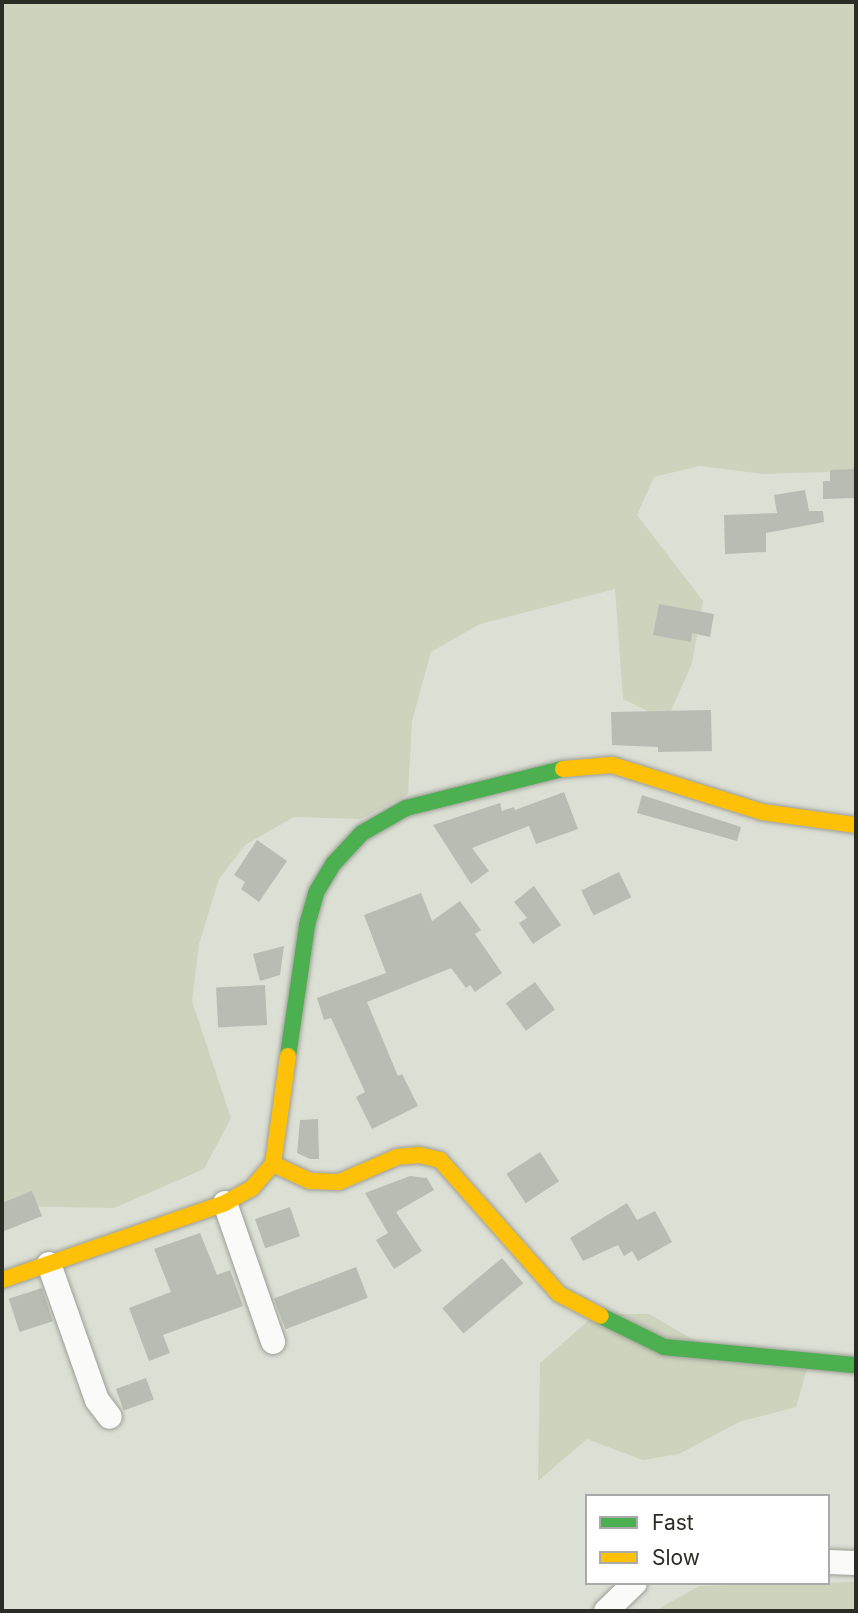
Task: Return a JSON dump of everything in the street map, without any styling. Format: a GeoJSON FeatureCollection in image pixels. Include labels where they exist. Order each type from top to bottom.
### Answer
{"type":"FeatureCollection","features":[{"type":"Feature","properties":{"kind":"street"},"geometry":{"type":"LineString","coordinates":[[2,1280],[225,1203],[252,1188],[273,1164],[307,925],[317,891],[334,863],[362,833],[406,808],[493,784],[579,766],[612,765],[762,812],[856,825]]}},
{"type":"Feature","properties":{"kind":"street"},"geometry":{"type":"LineString","coordinates":[[273,1164],[310,1181],[339,1182],[397,1157],[419,1155],[440,1160],[458,1175],[559,1294],[638,1336],[664,1347],[856,1365]]}},
{"type":"Feature","properties":{"kind":"street"},"geometry":{"type":"LineString","coordinates":[[225,1203],[273,1342]]}},
{"type":"Feature","properties":{"kind":"street"},"geometry":{"type":"LineString","coordinates":[[49,1264],[97,1400],[110,1417]]}},
{"type":"Feature","properties":{"kind":"street"},"geometry":{"type":"LineString","coordinates":[[830,1562],[856,1563]]}},
{"type":"Feature","properties":{"kind":"street"},"geometry":{"type":"LineString","coordinates":[[606,1611],[633,1585]]}},
{"type":"Feature","properties":{"kind":"green space"},"geometry":{"type":"Polygon","coordinates":[[[2,2],[856,2],[856,471],[765,474],[699,466],[654,477],[637,515],[703,601],[692,663],[667,720],[623,699],[615,589],[480,624],[431,652],[412,721],[408,794],[361,819],[294,817],[245,845],[219,879],[199,944],[192,1001],[231,1118],[204,1169],[114,1208],[2,1206],[2,2]]]}},
{"type":"Feature","properties":{"kind":"green space"},"geometry":{"type":"Polygon","coordinates":[[[596,1314],[649,1314],[692,1339],[807,1369],[796,1407],[739,1422],[679,1454],[643,1460],[587,1439],[538,1481],[540,1363],[596,1314]]]}},
{"type":"Feature","properties":{"kind":"green space"},"geometry":{"type":"Polygon","coordinates":[[[856,1582],[856,1611],[655,1611],[699,1586],[830,1585],[830,1583],[856,1582]]]}},
{"type":"Feature","properties":{"kind":"building"},"geometry":{"type":"Polygon","coordinates":[[[856,469],[856,498],[823,499],[823,481],[830,481],[830,470],[856,469]]]}},
{"type":"Feature","properties":{"kind":"building"},"geometry":{"type":"Polygon","coordinates":[[[805,490],[809,511],[823,511],[824,522],[766,533],[766,552],[725,554],[724,515],[777,513],[774,495],[805,490]]]}},
{"type":"Feature","properties":{"kind":"building"},"geometry":{"type":"Polygon","coordinates":[[[659,604],[714,614],[710,637],[692,633],[691,642],[653,635],[659,604]]]}},
{"type":"Feature","properties":{"kind":"building"},"geometry":{"type":"Polygon","coordinates":[[[711,710],[712,751],[658,752],[658,747],[612,745],[611,712],[711,710]]]}},
{"type":"Feature","properties":{"kind":"building"},"geometry":{"type":"Polygon","coordinates":[[[564,792],[578,829],[536,844],[529,826],[472,848],[489,871],[471,884],[433,825],[500,803],[502,811],[514,807],[515,810],[564,792]]]}},
{"type":"Feature","properties":{"kind":"building"},"geometry":{"type":"Polygon","coordinates":[[[642,795],[741,827],[737,841],[637,813],[642,795]]]}},
{"type":"Feature","properties":{"kind":"building"},"geometry":{"type":"Polygon","coordinates":[[[257,840],[287,861],[259,902],[241,889],[245,882],[234,875],[257,840]]]}},
{"type":"Feature","properties":{"kind":"building"},"geometry":{"type":"Polygon","coordinates":[[[619,872],[631,897],[594,916],[581,890],[619,872]]]}},
{"type":"Feature","properties":{"kind":"building"},"geometry":{"type":"Polygon","coordinates":[[[534,886],[561,925],[533,944],[519,923],[527,918],[514,902],[534,886]]]}},
{"type":"Feature","properties":{"kind":"building"},"geometry":{"type":"Polygon","coordinates":[[[421,893],[432,921],[460,901],[481,930],[475,934],[502,973],[475,992],[470,985],[466,988],[451,968],[367,1002],[398,1076],[402,1074],[418,1106],[372,1129],[356,1097],[365,1092],[331,1018],[324,1020],[317,998],[386,973],[364,915],[421,893]]]}},
{"type":"Feature","properties":{"kind":"building"},"geometry":{"type":"Polygon","coordinates":[[[284,946],[280,975],[260,981],[253,954],[284,946]]]}},
{"type":"Feature","properties":{"kind":"building"},"geometry":{"type":"Polygon","coordinates":[[[535,982],[555,1010],[526,1031],[506,1003],[535,982]]]}},
{"type":"Feature","properties":{"kind":"building"},"geometry":{"type":"Polygon","coordinates":[[[265,985],[267,1025],[218,1028],[216,988],[265,985]]]}},
{"type":"Feature","properties":{"kind":"building"},"geometry":{"type":"Polygon","coordinates":[[[318,1119],[319,1159],[310,1159],[297,1153],[300,1120],[318,1119]]]}},
{"type":"Feature","properties":{"kind":"building"},"geometry":{"type":"Polygon","coordinates":[[[540,1152],[559,1181],[526,1203],[506,1174],[540,1152]]]}},
{"type":"Feature","properties":{"kind":"building"},"geometry":{"type":"Polygon","coordinates":[[[410,1176],[427,1178],[434,1190],[396,1212],[422,1251],[394,1269],[376,1240],[388,1233],[365,1193],[410,1176]]]}},
{"type":"Feature","properties":{"kind":"building"},"geometry":{"type":"Polygon","coordinates":[[[32,1191],[42,1216],[2,1232],[2,1203],[32,1191]]]}},
{"type":"Feature","properties":{"kind":"building"},"geometry":{"type":"Polygon","coordinates":[[[627,1203],[637,1220],[655,1211],[672,1242],[638,1261],[632,1251],[624,1256],[618,1245],[583,1261],[570,1238],[627,1203]]]}},
{"type":"Feature","properties":{"kind":"building"},"geometry":{"type":"Polygon","coordinates":[[[290,1207],[300,1236],[265,1248],[255,1219],[290,1207]]]}},
{"type":"Feature","properties":{"kind":"building"},"geometry":{"type":"Polygon","coordinates":[[[200,1233],[217,1275],[230,1270],[243,1306],[163,1335],[170,1353],[149,1361],[129,1308],[171,1292],[154,1249],[200,1233]]]}},
{"type":"Feature","properties":{"kind":"building"},"geometry":{"type":"Polygon","coordinates":[[[502,1258],[523,1283],[463,1333],[442,1308],[502,1258]]]}},
{"type":"Feature","properties":{"kind":"building"},"geometry":{"type":"Polygon","coordinates":[[[356,1267],[368,1298],[286,1329],[274,1299],[356,1267]]]}},
{"type":"Feature","properties":{"kind":"building"},"geometry":{"type":"Polygon","coordinates":[[[42,1288],[53,1321],[20,1332],[9,1299],[42,1288]]]}},
{"type":"Feature","properties":{"kind":"building"},"geometry":{"type":"Polygon","coordinates":[[[146,1378],[154,1400],[124,1411],[116,1389],[146,1378]]]}},
{"type":"Feature","properties":{"kind":"traffic: fast"},"geometry":{"type":"LineString","coordinates":[[288,1056],[307,925],[317,891],[334,863],[362,833],[406,808],[563,769]]}},
{"type":"Feature","properties":{"kind":"traffic: fast"},"geometry":{"type":"LineString","coordinates":[[601,1316],[664,1347],[856,1365]]}},
{"type":"Feature","properties":{"kind":"traffic: slow"},"geometry":{"type":"LineString","coordinates":[[563,769],[612,765],[762,812],[856,825]]}},
{"type":"Feature","properties":{"kind":"traffic: slow"},"geometry":{"type":"LineString","coordinates":[[2,1280],[225,1203],[252,1188],[273,1164],[288,1056]]}},
{"type":"Feature","properties":{"kind":"traffic: slow"},"geometry":{"type":"LineString","coordinates":[[273,1164],[310,1181],[339,1182],[397,1157],[419,1155],[440,1160],[559,1294],[601,1316]]}}]}
